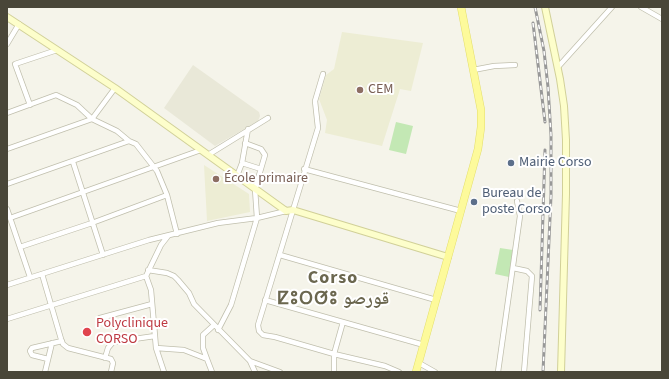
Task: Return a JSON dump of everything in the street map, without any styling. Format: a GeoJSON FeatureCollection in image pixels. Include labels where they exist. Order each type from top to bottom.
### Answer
{"type":"FeatureCollection","features":[{"type":"Feature","properties":{"kind":"main road"},"geometry":{"type":"LineString","coordinates":[[416,372],[478,149],[481,127],[481,110],[461,7]]}},
{"type":"Feature","properties":{"kind":"main road"},"geometry":{"type":"LineString","coordinates":[[545,7],[558,67],[564,106],[566,155],[561,372]]}},
{"type":"Feature","properties":{"kind":"main road"},"geometry":{"type":"LineString","coordinates":[[7,17],[115,88],[286,211],[293,210],[448,257]]}},
{"type":"Feature","properties":{"kind":"street"},"geometry":{"type":"LineString","coordinates":[[558,67],[612,7]]}},
{"type":"Feature","properties":{"kind":"street"},"geometry":{"type":"LineString","coordinates":[[641,7],[662,19]]}},
{"type":"Feature","properties":{"kind":"street"},"geometry":{"type":"LineString","coordinates":[[7,44],[19,24]]}},
{"type":"Feature","properties":{"kind":"street"},"geometry":{"type":"LineString","coordinates":[[30,105],[15,64],[57,50]]}},
{"type":"Feature","properties":{"kind":"street"},"geometry":{"type":"LineString","coordinates":[[473,70],[494,66],[515,65]]}},
{"type":"Feature","properties":{"kind":"street"},"geometry":{"type":"LineString","coordinates":[[323,74],[315,101],[318,128],[304,169],[258,325],[259,331],[263,335],[385,366],[399,372]]}},
{"type":"Feature","properties":{"kind":"street"},"geometry":{"type":"LineString","coordinates":[[7,149],[92,119],[115,88]]}},
{"type":"Feature","properties":{"kind":"street"},"geometry":{"type":"LineString","coordinates":[[7,113],[56,95],[77,105],[92,119],[117,131],[129,141],[136,144],[157,171],[167,195],[177,234]]}},
{"type":"Feature","properties":{"kind":"street"},"geometry":{"type":"LineString","coordinates":[[208,155],[268,118]]}},
{"type":"Feature","properties":{"kind":"street"},"geometry":{"type":"LineString","coordinates":[[237,176],[242,163],[248,129]]}},
{"type":"Feature","properties":{"kind":"street"},"geometry":{"type":"LineString","coordinates":[[7,184],[129,141]]}},
{"type":"Feature","properties":{"kind":"street"},"geometry":{"type":"LineString","coordinates":[[218,330],[231,304],[257,218],[255,189],[265,155],[261,149],[245,143]]}},
{"type":"Feature","properties":{"kind":"street"},"geometry":{"type":"LineString","coordinates":[[10,218],[201,150]]}},
{"type":"Feature","properties":{"kind":"street"},"geometry":{"type":"LineString","coordinates":[[73,162],[103,255]]}},
{"type":"Feature","properties":{"kind":"street"},"geometry":{"type":"LineString","coordinates":[[242,163],[261,169]]}},
{"type":"Feature","properties":{"kind":"street"},"geometry":{"type":"LineString","coordinates":[[304,169],[461,211]]}},
{"type":"Feature","properties":{"kind":"street"},"geometry":{"type":"LineString","coordinates":[[20,247],[92,223],[167,195]]}},
{"type":"Feature","properties":{"kind":"street"},"geometry":{"type":"LineString","coordinates":[[498,372],[520,216],[517,201]]}},
{"type":"Feature","properties":{"kind":"street"},"geometry":{"type":"LineString","coordinates":[[7,211],[30,277]]}},
{"type":"Feature","properties":{"kind":"street"},"geometry":{"type":"LineString","coordinates":[[7,285],[149,240],[218,223],[257,218],[286,211]]}},
{"type":"Feature","properties":{"kind":"street"},"geometry":{"type":"LineString","coordinates":[[164,372],[156,348],[151,290],[146,276],[161,245],[168,236]]}},
{"type":"Feature","properties":{"kind":"street"},"geometry":{"type":"LineString","coordinates":[[280,254],[436,300]]}},
{"type":"Feature","properties":{"kind":"street"},"geometry":{"type":"LineString","coordinates":[[513,268],[527,271],[532,276],[524,372]]}},
{"type":"Feature","properties":{"kind":"street"},"geometry":{"type":"LineString","coordinates":[[148,270],[167,273],[174,276],[189,293],[194,304],[250,361],[255,372]]}},
{"type":"Feature","properties":{"kind":"street"},"geometry":{"type":"LineString","coordinates":[[42,274],[62,341],[68,348],[111,359],[113,361],[111,372]]}},
{"type":"Feature","properties":{"kind":"street"},"geometry":{"type":"LineString","coordinates":[[7,318],[51,306],[146,276]]}},
{"type":"Feature","properties":{"kind":"street"},"geometry":{"type":"LineString","coordinates":[[266,300],[424,344]]}},
{"type":"Feature","properties":{"kind":"street"},"geometry":{"type":"LineString","coordinates":[[100,318],[152,304]]}},
{"type":"Feature","properties":{"kind":"street"},"geometry":{"type":"LineString","coordinates":[[334,372],[334,354],[343,322]]}},
{"type":"Feature","properties":{"kind":"street"},"geometry":{"type":"LineString","coordinates":[[212,372],[203,348],[203,336],[214,325]]}},
{"type":"Feature","properties":{"kind":"street"},"geometry":{"type":"LineString","coordinates":[[105,358],[108,348],[113,342],[155,336]]}},
{"type":"Feature","properties":{"kind":"street"},"geometry":{"type":"LineString","coordinates":[[48,359],[32,355],[30,351],[32,348],[62,341]]}},
{"type":"Feature","properties":{"kind":"street"},"geometry":{"type":"LineString","coordinates":[[45,372],[52,344]]}},
{"type":"Feature","properties":{"kind":"street"},"geometry":{"type":"LineString","coordinates":[[156,348],[184,350],[207,359]]}},
{"type":"Feature","properties":{"kind":"street"},"geometry":{"type":"LineString","coordinates":[[250,361],[280,372]]}},
{"type":"Feature","properties":{"kind":"street"},"geometry":{"type":"LineString","coordinates":[[419,363],[435,372]]}},
{"type":"Feature","properties":{"kind":"street"},"geometry":{"type":"LineString","coordinates":[[383,372],[385,366]]}},
{"type":"Feature","properties":{"kind":"shaded area","name":"CEM"},"geometry":{"type":"Polygon","coordinates":[[[342,32],[423,43],[411,91],[400,89],[382,146],[325,133],[327,120],[319,99],[326,75],[334,69],[342,32]]]}},
{"type":"Feature","properties":{"kind":"shaded area"},"geometry":{"type":"Polygon","coordinates":[[[193,65],[259,112],[260,116],[258,121],[215,146],[164,108],[193,65]]]}},
{"type":"Feature","properties":{"kind":"shaded area","name":"École primaire"},"geometry":{"type":"Polygon","coordinates":[[[204,165],[249,194],[250,212],[207,221],[204,165]]]}},
{"type":"Feature","properties":{"kind":"green space"},"geometry":{"type":"Polygon","coordinates":[[[396,122],[413,126],[406,154],[389,150],[396,122]]]}},
{"type":"Feature","properties":{"kind":"green space"},"geometry":{"type":"Polygon","coordinates":[[[500,248],[513,250],[509,277],[495,274],[500,248]]]}},
{"type":"Feature","properties":{"kind":"railway"},"geometry":{"type":"LineString","coordinates":[[535,7],[544,51],[551,135],[551,196],[543,372]]}},
{"type":"Feature","properties":{"kind":"railway"},"geometry":{"type":"LineString","coordinates":[[533,23],[545,122]]}},
{"type":"Feature","properties":{"kind":"railway"},"geometry":{"type":"LineString","coordinates":[[540,310],[545,150]]}},
{"type":"Feature","properties":{"kind":"place","name":"CEM"},"geometry":{"type":"Point","coordinates":[360,90]}},
{"type":"Feature","properties":{"kind":"place","name":"Mairie Corso"},"geometry":{"type":"Point","coordinates":[511,163]}},
{"type":"Feature","properties":{"kind":"place","name":"École primaire"},"geometry":{"type":"Point","coordinates":[216,179]}},
{"type":"Feature","properties":{"kind":"place","name":"Bureau de poste Corso"},"geometry":{"type":"Point","coordinates":[474,202]}},
{"type":"Feature","properties":{"kind":"place","name":"Polyclinique CORSO"},"geometry":{"type":"Point","coordinates":[87,332]}},
{"type":"Feature","properties":{"kind":"district","name":"Corso ⵇⵓⵔⵚⵓ قورصو"},"geometry":{"type":"Point","coordinates":[333,289]}}]}
